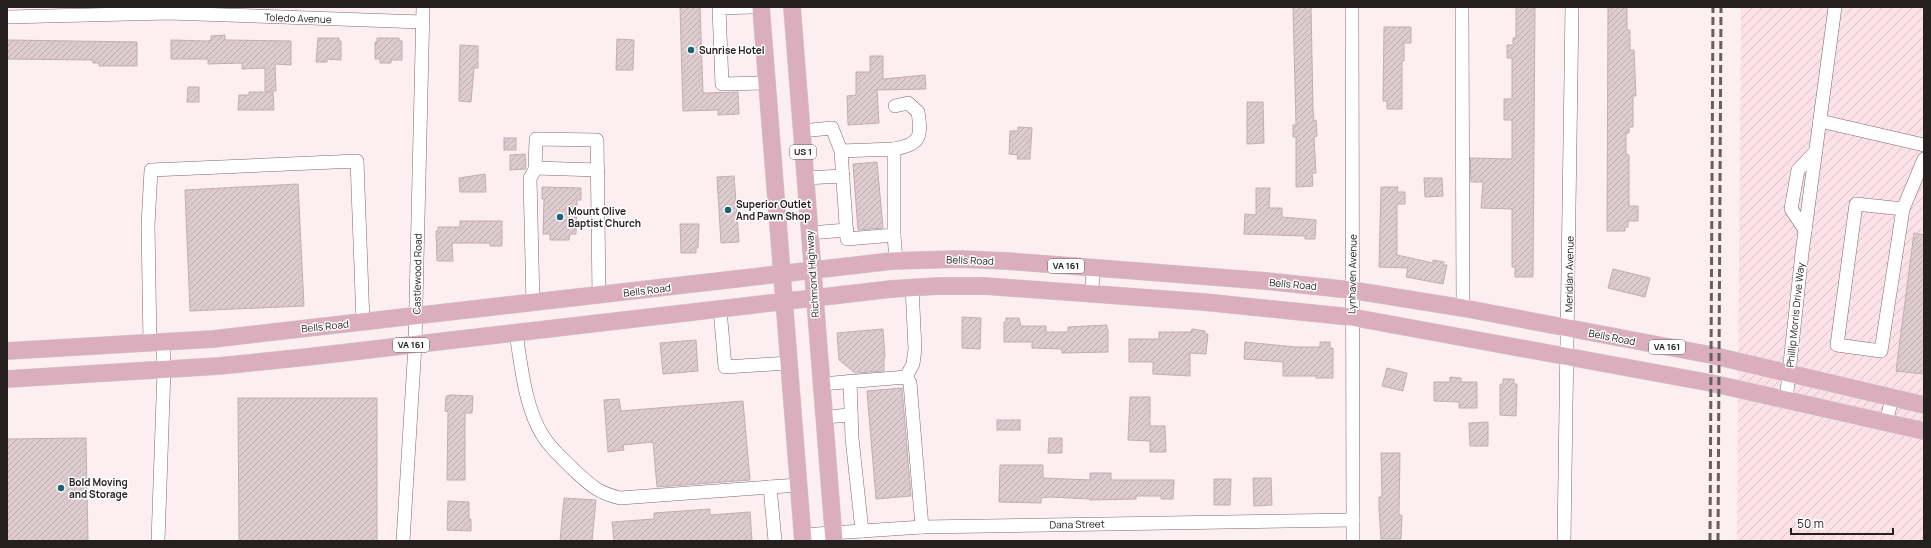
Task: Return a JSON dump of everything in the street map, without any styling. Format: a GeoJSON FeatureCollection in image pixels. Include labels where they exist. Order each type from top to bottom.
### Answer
{"type":"FeatureCollection","features":[{"type":"Feature","properties":{"kind":"main road"},"geometry":{"type":"LineString","coordinates":[[761,7],[802,538]]}},
{"type":"Feature","properties":{"kind":"main road","name":"Richmond Highway"},"geometry":{"type":"LineString","coordinates":[[792,7],[834,537]]}},
{"type":"Feature","properties":{"kind":"main road","name":"Bells Road"},"geometry":{"type":"LineString","coordinates":[[7,351],[213,339],[599,296],[812,270],[896,261],[959,259],[1094,267],[1351,290],[1463,308],[1711,355],[1924,405]]}},
{"type":"Feature","properties":{"kind":"main road","name":"VA 161"},"geometry":{"type":"LineString","coordinates":[[7,379],[219,366],[415,345],[912,287],[978,286],[1286,309],[1351,316],[1715,384],[1924,431]]}},
{"type":"Feature","properties":{"kind":"street","name":"Castlewood Road"},"geometry":{"type":"LineString","coordinates":[[403,541],[415,345],[423,7]]}},
{"type":"Feature","properties":{"kind":"street"},"geometry":{"type":"LineString","coordinates":[[752,7],[719,8],[722,84],[766,82]]}},
{"type":"Feature","properties":{"kind":"street","name":"Lynhaven Avenue"},"geometry":{"type":"LineString","coordinates":[[1352,7],[1352,541]]}},
{"type":"Feature","properties":{"kind":"street"},"geometry":{"type":"LineString","coordinates":[[1462,7],[1463,308]]}},
{"type":"Feature","properties":{"kind":"street","name":"Meridian Avenue"},"geometry":{"type":"LineString","coordinates":[[1564,541],[1572,7]]}},
{"type":"Feature","properties":{"kind":"street","name":"Phillip Morris Drive Way"},"geometry":{"type":"LineString","coordinates":[[1786,401],[1805,230],[1791,209],[1798,170],[1816,150],[1835,7]]}},
{"type":"Feature","properties":{"kind":"street","name":"Toledo Avenue"},"geometry":{"type":"LineString","coordinates":[[7,17],[168,13],[422,22]]}},
{"type":"Feature","properties":{"kind":"street"},"geometry":{"type":"LineString","coordinates":[[841,151],[894,149],[911,146],[919,137],[920,122],[918,112],[908,104],[894,106]]}},
{"type":"Feature","properties":{"kind":"street"},"geometry":{"type":"LineString","coordinates":[[1820,121],[1924,145]]}},
{"type":"Feature","properties":{"kind":"street"},"geometry":{"type":"LineString","coordinates":[[801,131],[832,128],[841,151],[847,239],[894,235]]}},
{"type":"Feature","properties":{"kind":"street"},"geometry":{"type":"LineString","coordinates":[[533,303],[530,178],[535,168],[536,139],[598,140],[599,296]]}},
{"type":"Feature","properties":{"kind":"street"},"geometry":{"type":"LineString","coordinates":[[894,149],[894,235],[896,261]]}},
{"type":"Feature","properties":{"kind":"street"},"geometry":{"type":"LineString","coordinates":[[1903,208],[1856,204],[1837,345],[1881,351],[1903,208],[1924,159]]}},
{"type":"Feature","properties":{"kind":"street"},"geometry":{"type":"LineString","coordinates":[[158,541],[164,370],[156,342],[148,225],[151,170],[357,160],[363,322]]}},
{"type":"Feature","properties":{"kind":"street"},"geometry":{"type":"LineString","coordinates":[[535,168],[598,170]]}},
{"type":"Feature","properties":{"kind":"street"},"geometry":{"type":"LineString","coordinates":[[805,178],[843,176]]}},
{"type":"Feature","properties":{"kind":"street"},"geometry":{"type":"LineString","coordinates":[[809,233],[847,230]]}},
{"type":"Feature","properties":{"kind":"street"},"geometry":{"type":"LineString","coordinates":[[1092,294],[1094,267]]}},
{"type":"Feature","properties":{"kind":"street"},"geometry":{"type":"LineString","coordinates":[[906,377],[913,364],[915,349],[912,287]]}},
{"type":"Feature","properties":{"kind":"street"},"geometry":{"type":"LineString","coordinates":[[720,309],[725,367],[788,363]]}},
{"type":"Feature","properties":{"kind":"street"},"geometry":{"type":"LineString","coordinates":[[516,333],[524,379],[532,409],[542,435],[556,453],[590,486],[604,495],[620,498],[798,485]]}},
{"type":"Feature","properties":{"kind":"street"},"geometry":{"type":"LineString","coordinates":[[821,384],[906,377]]}},
{"type":"Feature","properties":{"kind":"street"},"geometry":{"type":"LineString","coordinates":[[906,377],[910,383],[922,527]]}},
{"type":"Feature","properties":{"kind":"street"},"geometry":{"type":"LineString","coordinates":[[850,381],[851,415],[862,531]]}},
{"type":"Feature","properties":{"kind":"street"},"geometry":{"type":"LineString","coordinates":[[1886,423],[1892,398]]}},
{"type":"Feature","properties":{"kind":"street"},"geometry":{"type":"LineString","coordinates":[[824,417],[851,415]]}},
{"type":"Feature","properties":{"kind":"street"},"geometry":{"type":"LineString","coordinates":[[770,487],[775,541]]}},
{"type":"Feature","properties":{"kind":"street","name":"Dana Street"},"geometry":{"type":"LineString","coordinates":[[802,538],[834,537],[862,531],[922,527],[1353,520]]}},
{"type":"Feature","properties":{"kind":"shaded area"},"geometry":{"type":"Polygon","coordinates":[[[1741,7],[1924,7],[1924,541],[1737,541],[1741,7]]]}},
{"type":"Feature","properties":{"kind":"building","name":"Sunrise Hotel"},"geometry":{"type":"Polygon","coordinates":[[[680,7],[700,7],[703,93],[738,92],[739,114],[718,115],[718,110],[683,111],[680,7]]]}},
{"type":"Feature","properties":{"kind":"building"},"geometry":{"type":"Polygon","coordinates":[[[1293,7],[1311,7],[1313,109],[1314,121],[1316,120],[1317,136],[1314,137],[1316,173],[1312,173],[1313,186],[1296,187],[1296,137],[1293,137],[1293,125],[1296,125],[1293,7]]]}},
{"type":"Feature","properties":{"kind":"building"},"geometry":{"type":"Polygon","coordinates":[[[1516,7],[1535,7],[1533,277],[1515,277],[1515,267],[1512,267],[1512,209],[1481,208],[1483,182],[1471,182],[1470,158],[1512,159],[1512,120],[1504,120],[1504,99],[1512,99],[1512,58],[1507,58],[1507,45],[1513,45],[1513,38],[1516,38],[1516,7]]]}},
{"type":"Feature","properties":{"kind":"building"},"geometry":{"type":"Polygon","coordinates":[[[1608,7],[1627,7],[1627,30],[1630,30],[1630,50],[1634,50],[1636,96],[1633,96],[1633,127],[1629,127],[1629,133],[1626,133],[1626,154],[1629,155],[1629,206],[1638,206],[1638,221],[1628,221],[1628,227],[1625,227],[1625,231],[1607,231],[1608,7]]]}},
{"type":"Feature","properties":{"kind":"building"},"geometry":{"type":"Polygon","coordinates":[[[1384,27],[1411,27],[1411,43],[1404,43],[1404,61],[1402,61],[1402,109],[1387,109],[1387,101],[1383,101],[1384,27]]]}},
{"type":"Feature","properties":{"kind":"building"},"geometry":{"type":"Polygon","coordinates":[[[225,35],[225,40],[291,41],[291,65],[275,64],[276,91],[265,91],[265,68],[242,69],[242,63],[208,64],[208,59],[171,59],[171,40],[208,41],[211,40],[211,36],[225,35]]]}},
{"type":"Feature","properties":{"kind":"building"},"geometry":{"type":"Polygon","coordinates":[[[318,38],[339,38],[339,41],[341,41],[341,60],[327,59],[327,62],[316,62],[318,38]]]}},
{"type":"Feature","properties":{"kind":"building"},"geometry":{"type":"Polygon","coordinates":[[[377,38],[399,38],[399,41],[402,41],[402,60],[391,60],[391,63],[380,63],[380,59],[375,59],[375,42],[377,42],[377,38]]]}},
{"type":"Feature","properties":{"kind":"building"},"geometry":{"type":"Polygon","coordinates":[[[617,39],[634,40],[633,70],[616,70],[617,39]]]}},
{"type":"Feature","properties":{"kind":"building"},"geometry":{"type":"Polygon","coordinates":[[[7,40],[137,42],[137,66],[99,66],[99,63],[93,63],[93,60],[7,59],[7,40]]]}},
{"type":"Feature","properties":{"kind":"building"},"geometry":{"type":"Polygon","coordinates":[[[460,45],[478,46],[478,68],[474,68],[471,102],[459,101],[460,45]]]}},
{"type":"Feature","properties":{"kind":"building"},"geometry":{"type":"Polygon","coordinates":[[[870,56],[883,56],[883,79],[925,75],[926,89],[877,90],[879,123],[848,125],[847,96],[856,95],[856,72],[870,72],[870,56]]]}},
{"type":"Feature","properties":{"kind":"building"},"geometry":{"type":"Polygon","coordinates":[[[188,87],[199,87],[199,102],[187,102],[188,87]]]}},
{"type":"Feature","properties":{"kind":"building"},"geometry":{"type":"Polygon","coordinates":[[[249,92],[273,92],[274,110],[238,110],[239,95],[249,95],[249,92]]]}},
{"type":"Feature","properties":{"kind":"building"},"geometry":{"type":"Polygon","coordinates":[[[1247,102],[1263,102],[1264,143],[1247,144],[1247,102]]]}},
{"type":"Feature","properties":{"kind":"building"},"geometry":{"type":"Polygon","coordinates":[[[1018,127],[1032,128],[1030,159],[1017,159],[1018,155],[1009,154],[1010,131],[1018,131],[1018,127]]]}},
{"type":"Feature","properties":{"kind":"building"},"geometry":{"type":"Polygon","coordinates":[[[504,138],[516,138],[516,150],[504,150],[504,138]]]}},
{"type":"Feature","properties":{"kind":"building"},"geometry":{"type":"Polygon","coordinates":[[[525,154],[526,169],[510,170],[510,155],[525,154]]]}},
{"type":"Feature","properties":{"kind":"building"},"geometry":{"type":"Polygon","coordinates":[[[877,162],[883,228],[858,230],[853,164],[877,162]]]}},
{"type":"Feature","properties":{"kind":"building"},"geometry":{"type":"Polygon","coordinates":[[[485,174],[486,192],[460,192],[459,178],[485,174]]]}},
{"type":"Feature","properties":{"kind":"building","name":"Superior Outlet And Pawn Shop"},"geometry":{"type":"Polygon","coordinates":[[[734,176],[739,242],[721,243],[717,177],[734,176]]]}},
{"type":"Feature","properties":{"kind":"building"},"geometry":{"type":"Polygon","coordinates":[[[1424,178],[1442,178],[1443,196],[1425,197],[1424,178]]]}},
{"type":"Feature","properties":{"kind":"building"},"geometry":{"type":"Polygon","coordinates":[[[298,184],[304,306],[190,311],[185,190],[298,184]]]}},
{"type":"Feature","properties":{"kind":"building","name":"Mount Olive Baptist Church"},"geometry":{"type":"Polygon","coordinates":[[[542,187],[581,188],[581,200],[577,200],[576,234],[570,234],[569,240],[550,240],[550,234],[543,234],[544,199],[542,199],[542,187]]]}},
{"type":"Feature","properties":{"kind":"building"},"geometry":{"type":"Polygon","coordinates":[[[1381,187],[1398,187],[1397,192],[1405,192],[1405,204],[1397,204],[1397,255],[1433,263],[1433,260],[1444,262],[1443,265],[1447,265],[1443,284],[1406,277],[1408,268],[1379,267],[1381,187]]]}},
{"type":"Feature","properties":{"kind":"building"},"geometry":{"type":"Polygon","coordinates":[[[1256,188],[1270,188],[1269,208],[1282,208],[1282,217],[1316,220],[1315,239],[1305,239],[1305,236],[1244,234],[1245,214],[1256,215],[1256,188]]]}},
{"type":"Feature","properties":{"kind":"building"},"geometry":{"type":"Polygon","coordinates":[[[460,221],[502,221],[502,246],[490,246],[490,243],[452,243],[453,261],[437,261],[436,231],[438,231],[438,227],[460,227],[460,221]]]}},
{"type":"Feature","properties":{"kind":"building"},"geometry":{"type":"Polygon","coordinates":[[[680,224],[699,224],[698,248],[696,248],[696,253],[681,253],[680,224]]]}},
{"type":"Feature","properties":{"kind":"building"},"geometry":{"type":"Polygon","coordinates":[[[1914,233],[1924,235],[1924,374],[1896,371],[1914,233]]]}},
{"type":"Feature","properties":{"kind":"building"},"geometry":{"type":"Polygon","coordinates":[[[1613,269],[1650,278],[1645,297],[1608,288],[1613,269]]]}},
{"type":"Feature","properties":{"kind":"building"},"geometry":{"type":"Polygon","coordinates":[[[962,317],[981,318],[980,349],[962,348],[962,317]]]}},
{"type":"Feature","properties":{"kind":"building"},"geometry":{"type":"Polygon","coordinates":[[[1006,318],[1019,318],[1021,326],[1046,326],[1046,332],[1068,332],[1068,327],[1107,325],[1108,352],[1062,353],[1062,349],[1032,348],[1032,342],[1004,342],[1004,322],[1006,322],[1006,318]]]}},
{"type":"Feature","properties":{"kind":"building"},"geometry":{"type":"Polygon","coordinates":[[[883,329],[885,357],[884,371],[855,373],[839,360],[837,333],[883,329]]]}},
{"type":"Feature","properties":{"kind":"building"},"geometry":{"type":"Polygon","coordinates":[[[1192,329],[1205,331],[1205,334],[1208,334],[1206,354],[1190,353],[1190,376],[1153,374],[1153,362],[1129,362],[1129,339],[1159,339],[1159,332],[1191,332],[1192,329]]]}},
{"type":"Feature","properties":{"kind":"building"},"geometry":{"type":"Polygon","coordinates":[[[696,340],[698,371],[663,374],[660,343],[696,340]]]}},
{"type":"Feature","properties":{"kind":"building"},"geometry":{"type":"Polygon","coordinates":[[[1245,342],[1295,347],[1320,347],[1320,342],[1330,342],[1330,348],[1333,348],[1333,378],[1316,378],[1316,376],[1283,376],[1283,362],[1244,359],[1245,342]]]}},
{"type":"Feature","properties":{"kind":"building"},"geometry":{"type":"Polygon","coordinates":[[[1387,368],[1407,373],[1403,391],[1382,386],[1387,368]]]}},
{"type":"Feature","properties":{"kind":"building"},"geometry":{"type":"Polygon","coordinates":[[[1450,377],[1461,378],[1461,382],[1477,382],[1477,408],[1459,408],[1459,402],[1434,401],[1434,382],[1450,382],[1450,377]]]}},
{"type":"Feature","properties":{"kind":"building"},"geometry":{"type":"Polygon","coordinates":[[[1503,379],[1514,379],[1514,384],[1517,384],[1516,416],[1500,415],[1500,384],[1503,384],[1503,379]]]}},
{"type":"Feature","properties":{"kind":"building"},"geometry":{"type":"Polygon","coordinates":[[[902,388],[911,496],[876,499],[867,391],[902,388]]]}},
{"type":"Feature","properties":{"kind":"building"},"geometry":{"type":"Polygon","coordinates":[[[446,396],[473,396],[472,413],[465,413],[465,480],[447,480],[448,412],[445,411],[446,396]]]}},
{"type":"Feature","properties":{"kind":"building"},"geometry":{"type":"Polygon","coordinates":[[[1130,397],[1150,397],[1150,426],[1165,426],[1166,452],[1150,452],[1150,441],[1128,440],[1130,397]]]}},
{"type":"Feature","properties":{"kind":"building"},"geometry":{"type":"Polygon","coordinates":[[[238,398],[377,398],[377,541],[239,541],[238,398]]]}},
{"type":"Feature","properties":{"kind":"building"},"geometry":{"type":"Polygon","coordinates":[[[619,399],[621,411],[743,401],[750,480],[657,487],[653,442],[623,445],[624,450],[608,452],[604,400],[619,399]]]}},
{"type":"Feature","properties":{"kind":"building"},"geometry":{"type":"Polygon","coordinates":[[[997,420],[1020,420],[1020,430],[997,430],[997,420]]]}},
{"type":"Feature","properties":{"kind":"building"},"geometry":{"type":"Polygon","coordinates":[[[1488,422],[1488,446],[1470,446],[1469,423],[1488,422]]]}},
{"type":"Feature","properties":{"kind":"building"},"geometry":{"type":"Polygon","coordinates":[[[86,438],[88,541],[7,541],[7,439],[86,438]]]}},
{"type":"Feature","properties":{"kind":"building"},"geometry":{"type":"Polygon","coordinates":[[[1049,438],[1062,438],[1062,453],[1048,453],[1049,438]]]}},
{"type":"Feature","properties":{"kind":"building"},"geometry":{"type":"Polygon","coordinates":[[[1381,453],[1400,453],[1399,515],[1402,515],[1401,539],[1381,539],[1379,497],[1382,497],[1381,453]]]}},
{"type":"Feature","properties":{"kind":"building"},"geometry":{"type":"Polygon","coordinates":[[[1000,465],[1043,465],[1043,478],[1090,480],[1090,473],[1111,473],[1111,480],[1174,480],[1173,499],[1161,499],[1161,496],[1136,496],[1136,499],[1090,500],[1049,497],[1041,498],[1041,503],[999,502],[1000,465]]]}},
{"type":"Feature","properties":{"kind":"building"},"geometry":{"type":"Polygon","coordinates":[[[1253,478],[1271,478],[1272,505],[1254,506],[1253,478]]]}},
{"type":"Feature","properties":{"kind":"building"},"geometry":{"type":"Polygon","coordinates":[[[1214,479],[1231,479],[1230,505],[1214,505],[1214,479]]]}},
{"type":"Feature","properties":{"kind":"building"},"geometry":{"type":"Polygon","coordinates":[[[564,498],[596,500],[592,541],[560,541],[564,498]]]}},
{"type":"Feature","properties":{"kind":"building"},"geometry":{"type":"Polygon","coordinates":[[[448,501],[469,502],[471,531],[447,530],[448,501]]]}},
{"type":"Feature","properties":{"kind":"building"},"geometry":{"type":"Polygon","coordinates":[[[710,509],[710,515],[750,512],[752,541],[614,541],[612,522],[654,519],[654,513],[710,509]]]}},
{"type":"Feature","properties":{"kind":"railway"},"geometry":{"type":"LineString","coordinates":[[1710,541],[1713,7]]}},
{"type":"Feature","properties":{"kind":"railway"},"geometry":{"type":"LineString","coordinates":[[1718,541],[1721,7]]}},
{"type":"Feature","properties":{"kind":"place","name":"Sunrise Hotel"},"geometry":{"type":"Point","coordinates":[691,50]}},
{"type":"Feature","properties":{"kind":"place","name":"Superior Outlet And Pawn Shop"},"geometry":{"type":"Point","coordinates":[728,210]}},
{"type":"Feature","properties":{"kind":"place","name":"Mount Olive Baptist Church"},"geometry":{"type":"Point","coordinates":[560,217]}},
{"type":"Feature","properties":{"kind":"place","name":"Bold Moving and Storage"},"geometry":{"type":"Point","coordinates":[61,488]}}]}
